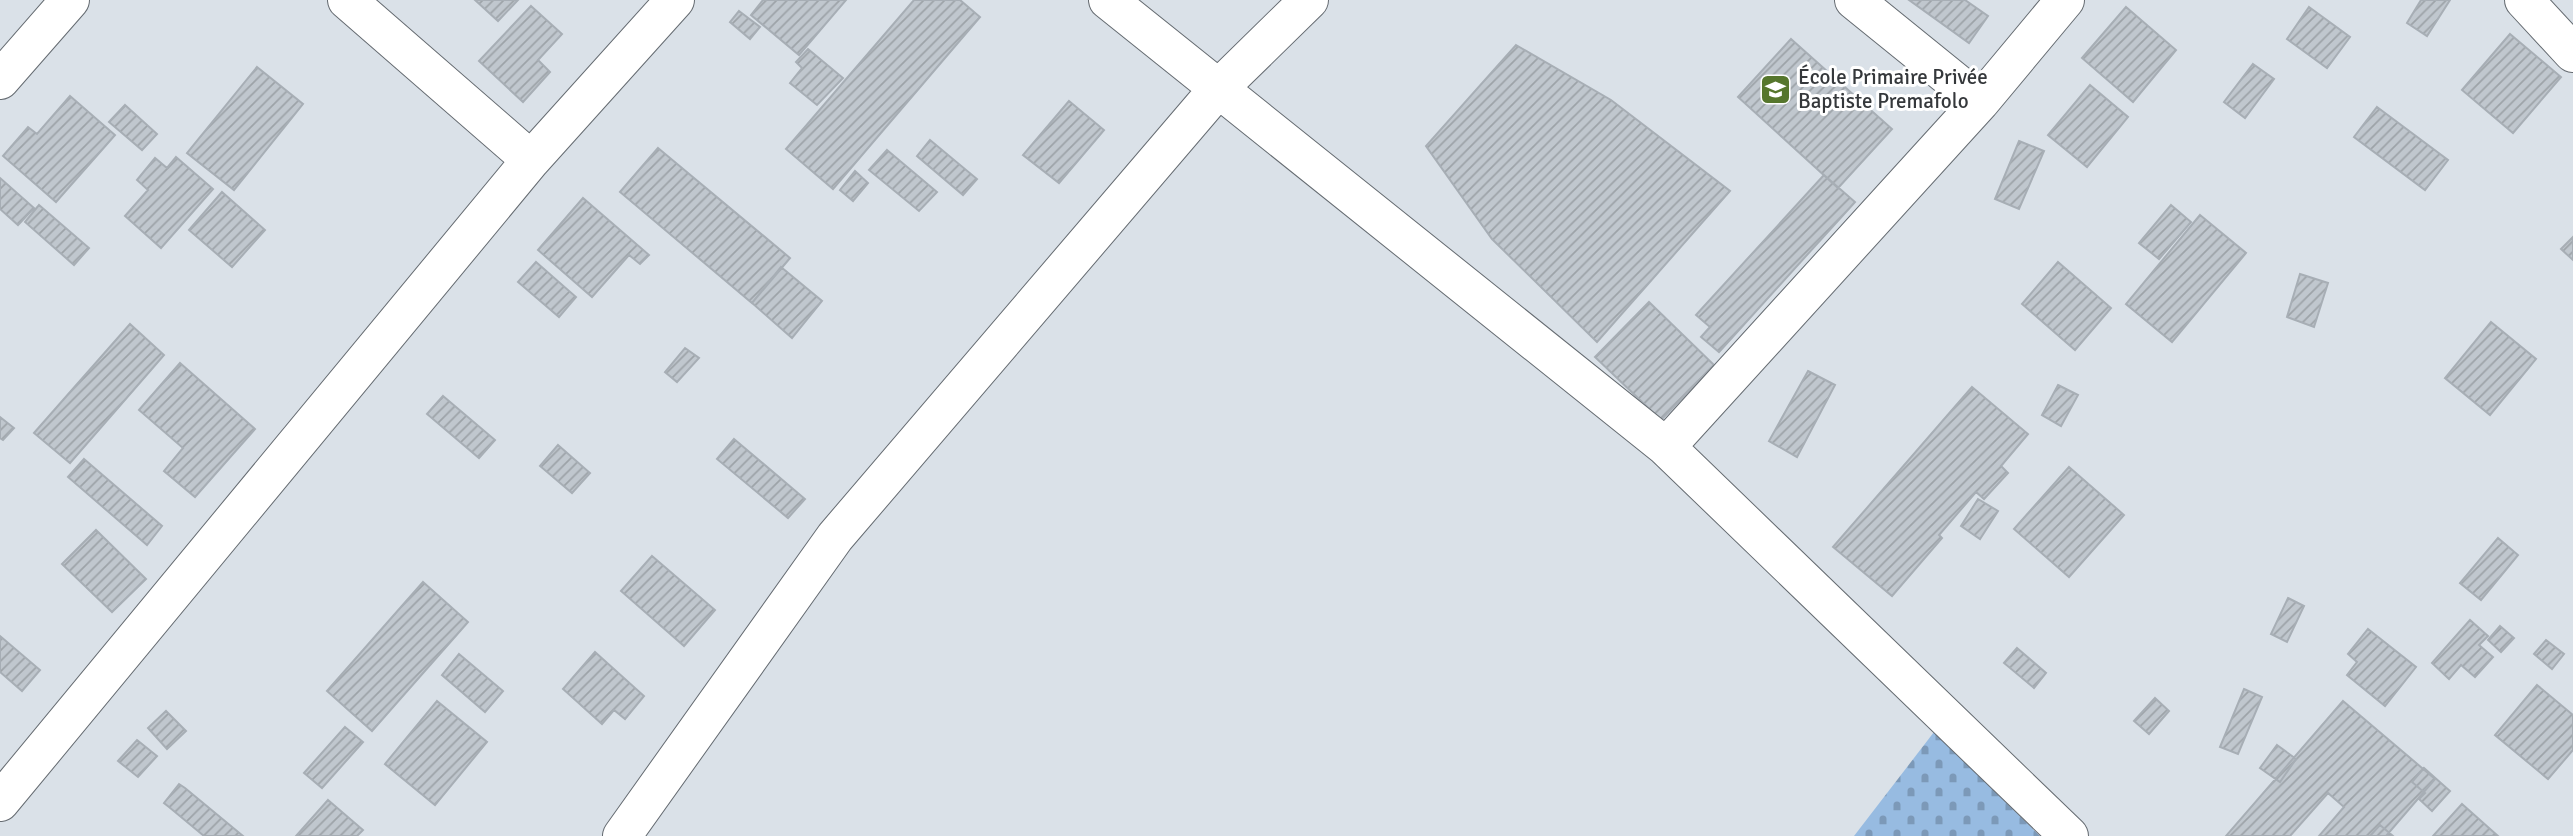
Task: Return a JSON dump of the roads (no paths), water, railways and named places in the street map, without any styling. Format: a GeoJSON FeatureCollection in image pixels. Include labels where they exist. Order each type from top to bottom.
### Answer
{"type":"FeatureCollection","features":[{"type":"Feature","properties":{"kind":"street"},"geometry":{"type":"LineString","coordinates":[[0,80],[70,0]]}},
{"type":"Feature","properties":{"kind":"street"},"geometry":{"type":"LineString","coordinates":[[346,0],[531,160]]}},
{"type":"Feature","properties":{"kind":"street"},"geometry":{"type":"LineString","coordinates":[[0,802],[531,160],[675,0]]}},
{"type":"Feature","properties":{"kind":"street"},"geometry":{"type":"LineString","coordinates":[[1108,0],[1666,447],[2069,836]]}},
{"type":"Feature","properties":{"kind":"street"},"geometry":{"type":"LineString","coordinates":[[622,836],[835,537],[1219,89],[1309,0]]}},
{"type":"Feature","properties":{"kind":"street"},"geometry":{"type":"LineString","coordinates":[[1854,0],[1980,102]]}},
{"type":"Feature","properties":{"kind":"street"},"geometry":{"type":"LineString","coordinates":[[1666,447],[1980,102],[2065,0]]}},
{"type":"Feature","properties":{"kind":"street"},"geometry":{"type":"LineString","coordinates":[[2524,0],[2573,53]]}},
{"type":"Feature","properties":{"kind":"place","name":"École Primaire Privée Baptiste Premafolo"},"geometry":{"type":"Point","coordinates":[1775,89]}}]}
